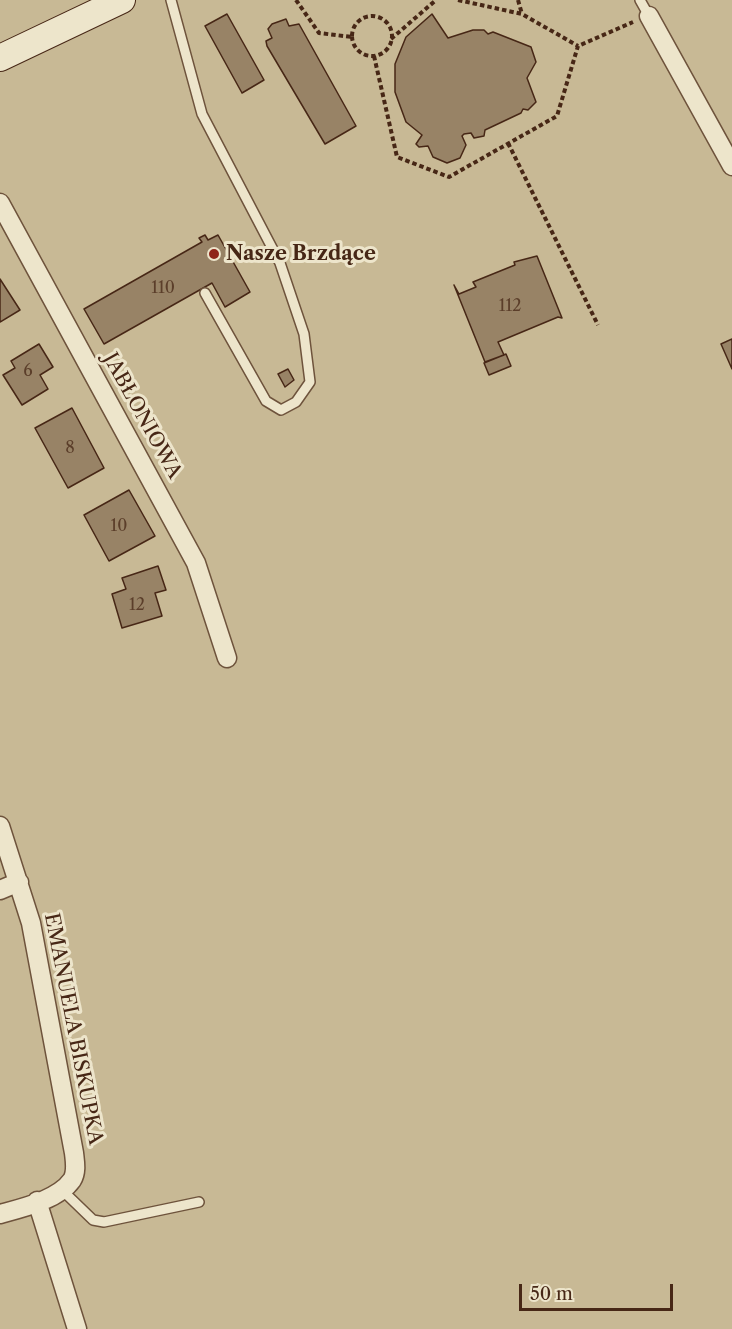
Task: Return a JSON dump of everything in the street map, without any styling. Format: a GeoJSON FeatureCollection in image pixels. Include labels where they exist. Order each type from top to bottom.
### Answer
{"type":"FeatureCollection","features":[{"type":"Feature","properties":{"kind":"street"},"geometry":{"type":"LineString","coordinates":[[0,58],[122,0]]}},
{"type":"Feature","properties":{"kind":"street"},"geometry":{"type":"LineString","coordinates":[[645,8],[732,166]]}},
{"type":"Feature","properties":{"kind":"street","name":"JABŁONIOWA"},"geometry":{"type":"LineString","coordinates":[[0,203],[196,562],[227,658]]}},
{"type":"Feature","properties":{"kind":"street","name":"EMANUELA BISKUPKA"},"geometry":{"type":"LineString","coordinates":[[0,826],[31,923],[74,1153],[75,1171],[72,1180],[62,1190]]}},
{"type":"Feature","properties":{"kind":"street"},"geometry":{"type":"LineString","coordinates":[[0,890],[19,882]]}},
{"type":"Feature","properties":{"kind":"street"},"geometry":{"type":"LineString","coordinates":[[0,1214],[62,1190]]}},
{"type":"Feature","properties":{"kind":"street"},"geometry":{"type":"LineString","coordinates":[[37,1201],[77,1329]]}},
{"type":"Feature","properties":{"kind":"lane"},"geometry":{"type":"LineString","coordinates":[[171,0],[202,114],[280,263],[303,334],[310,382],[296,402],[281,410],[266,401],[205,293]]}},
{"type":"Feature","properties":{"kind":"lane"},"geometry":{"type":"LineString","coordinates":[[62,1190],[93,1220],[104,1222],[199,1202]]}},
{"type":"Feature","properties":{"kind":"path"},"geometry":{"type":"LineString","coordinates":[[296,0],[319,33],[352,37]]}},
{"type":"Feature","properties":{"kind":"path"},"geometry":{"type":"LineString","coordinates":[[392,39],[389,25],[372,16],[360,20],[352,30],[353,43],[361,53],[374,56],[386,50],[392,39],[435,0]]}},
{"type":"Feature","properties":{"kind":"path"},"geometry":{"type":"LineString","coordinates":[[458,0],[522,14],[578,46]]}},
{"type":"Feature","properties":{"kind":"path"},"geometry":{"type":"LineString","coordinates":[[518,0],[522,14]]}},
{"type":"Feature","properties":{"kind":"path"},"geometry":{"type":"LineString","coordinates":[[374,56],[397,157],[449,177],[557,116],[578,46],[645,8]]}},
{"type":"Feature","properties":{"kind":"path"},"geometry":{"type":"LineString","coordinates":[[508,144],[598,325]]}},
{"type":"Feature","properties":{"kind":"shaded area"},"geometry":{"type":"Polygon","coordinates":[[[0,0],[732,0],[732,1329],[0,1329],[0,0]]]}},
{"type":"Feature","properties":{"kind":"building"},"geometry":{"type":"Polygon","coordinates":[[[227,14],[264,80],[242,93],[205,26],[227,14]]]}},
{"type":"Feature","properties":{"kind":"building"},"geometry":{"type":"Polygon","coordinates":[[[432,14],[448,38],[473,30],[484,30],[488,34],[493,32],[531,47],[536,62],[527,78],[536,102],[528,110],[523,109],[521,113],[485,130],[484,136],[474,138],[471,133],[464,134],[462,136],[466,145],[460,158],[447,163],[433,157],[428,146],[419,147],[416,144],[422,135],[406,122],[395,92],[395,64],[406,37],[432,14]]]}},
{"type":"Feature","properties":{"kind":"building"},"geometry":{"type":"Polygon","coordinates":[[[286,19],[289,26],[299,24],[356,126],[325,144],[267,46],[266,41],[272,38],[268,29],[272,24],[286,19]]]}},
{"type":"Feature","properties":{"kind":"building"},"geometry":{"type":"Polygon","coordinates":[[[205,235],[208,240],[218,235],[250,292],[225,307],[212,283],[104,344],[84,309],[202,242],[199,238],[205,235]]]}},
{"type":"Feature","properties":{"kind":"building"},"geometry":{"type":"Polygon","coordinates":[[[537,256],[562,318],[558,317],[498,342],[504,355],[485,362],[454,285],[459,294],[476,287],[473,282],[515,265],[514,262],[537,256]]]}},
{"type":"Feature","properties":{"kind":"building"},"geometry":{"type":"Polygon","coordinates":[[[0,279],[20,310],[0,322],[0,279]]]}},
{"type":"Feature","properties":{"kind":"building"},"geometry":{"type":"Polygon","coordinates":[[[732,339],[732,369],[721,344],[732,339]]]}},
{"type":"Feature","properties":{"kind":"building"},"geometry":{"type":"Polygon","coordinates":[[[39,344],[53,367],[40,375],[48,389],[22,405],[3,375],[15,368],[11,361],[39,344]]]}},
{"type":"Feature","properties":{"kind":"building"},"geometry":{"type":"Polygon","coordinates":[[[506,354],[511,366],[489,375],[484,363],[506,354]]]}},
{"type":"Feature","properties":{"kind":"building"},"geometry":{"type":"Polygon","coordinates":[[[288,369],[294,380],[285,387],[278,374],[288,369]]]}},
{"type":"Feature","properties":{"kind":"building"},"geometry":{"type":"Polygon","coordinates":[[[72,408],[104,468],[68,488],[35,428],[72,408]]]}},
{"type":"Feature","properties":{"kind":"building"},"geometry":{"type":"Polygon","coordinates":[[[129,490],[155,536],[109,561],[84,515],[129,490]]]}},
{"type":"Feature","properties":{"kind":"building"},"geometry":{"type":"Polygon","coordinates":[[[158,566],[166,590],[155,593],[162,616],[122,628],[112,594],[126,589],[122,578],[158,566]]]}},
{"type":"Feature","properties":{"kind":"place","name":"Nasze Brzdące"},"geometry":{"type":"Point","coordinates":[214,254]}}]}
